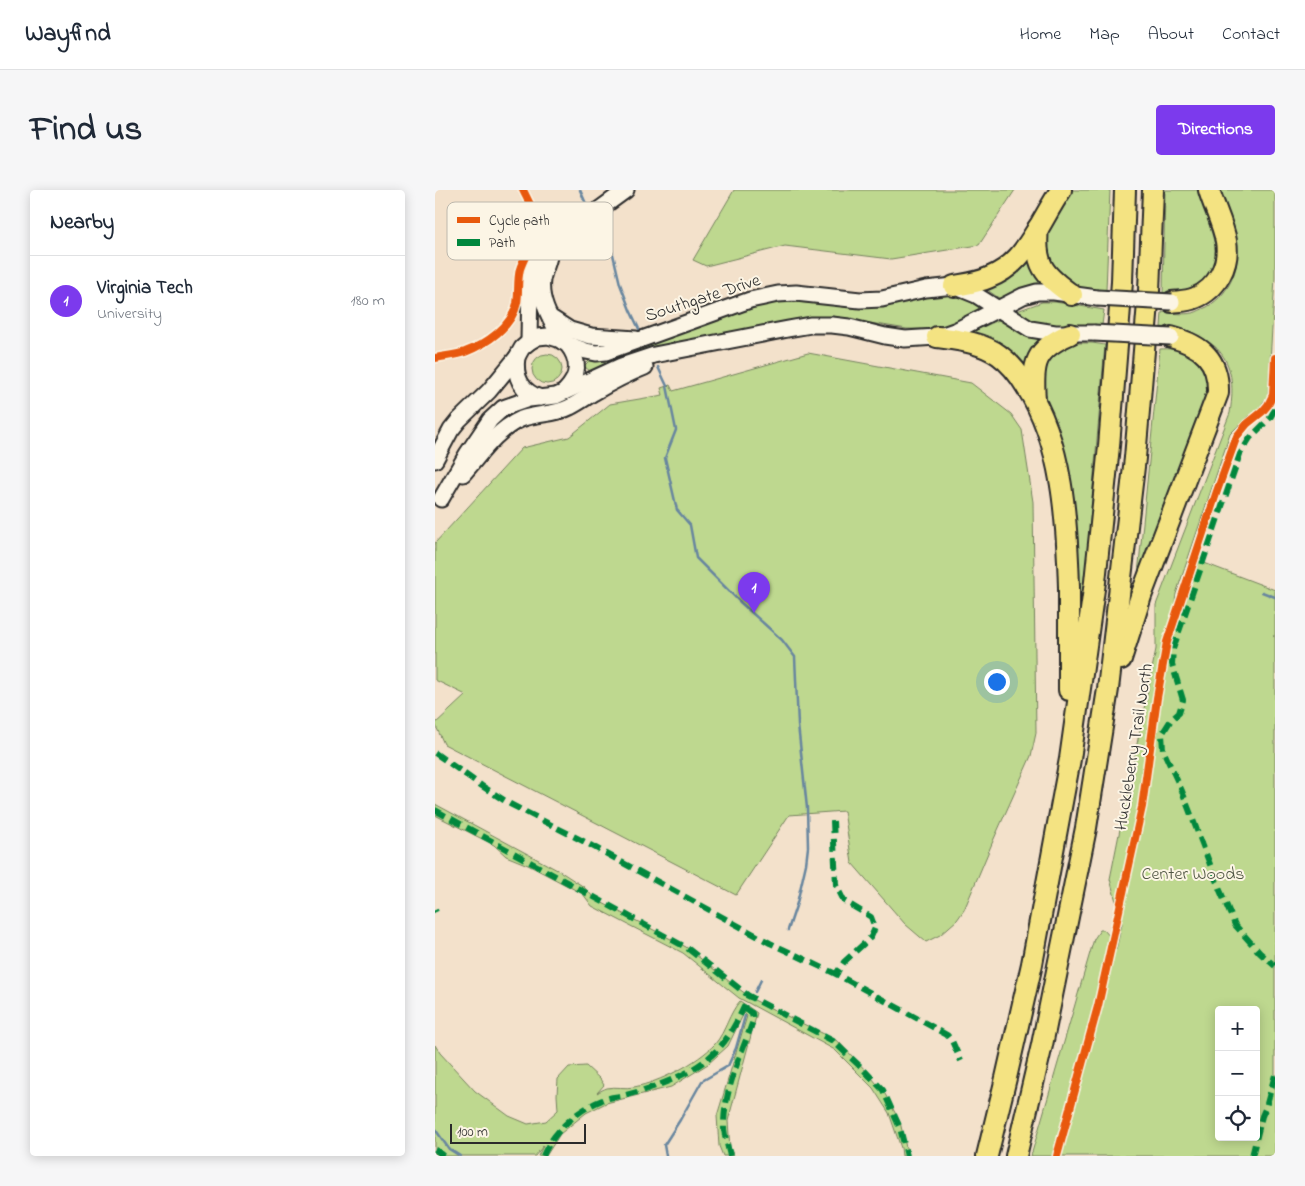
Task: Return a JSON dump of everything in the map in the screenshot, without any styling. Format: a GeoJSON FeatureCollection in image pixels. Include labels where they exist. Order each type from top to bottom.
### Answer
{"type":"FeatureCollection","features":[{"type":"Feature","properties":{"kind":"highway"},"geometry":{"type":"LineString","coordinates":[[954,286],[987,279],[998,274],[1018,258],[1061,190]]}},
{"type":"Feature","properties":{"kind":"highway"},"geometry":{"type":"LineString","coordinates":[[987,1156],[1032,964],[1070,759],[1095,582],[1109,446],[1122,282],[1125,190]]}},
{"type":"Feature","properties":{"kind":"highway"},"geometry":{"type":"LineString","coordinates":[[1016,1156],[1042,1045],[1084,837],[1108,689],[1135,458],[1149,291],[1153,190]]}},
{"type":"Feature","properties":{"kind":"highway"},"geometry":{"type":"LineString","coordinates":[[1172,302],[1187,300],[1204,293],[1219,278],[1224,267],[1226,242],[1209,190]]}},
{"type":"Feature","properties":{"kind":"highway"},"geometry":{"type":"LineString","coordinates":[[1038,228],[1037,253],[1042,268],[1057,284],[1072,295]]}},
{"type":"Feature","properties":{"kind":"highway"},"geometry":{"type":"LineString","coordinates":[[1035,399],[1033,377],[1041,352],[1055,340],[1070,334]]}},
{"type":"Feature","properties":{"kind":"highway"},"geometry":{"type":"LineString","coordinates":[[937,337],[975,344],[998,355],[1018,373],[1035,399],[1045,424],[1053,451],[1064,505],[1068,554],[1070,759]]}},
{"type":"Feature","properties":{"kind":"highway"},"geometry":{"type":"LineString","coordinates":[[1108,689],[1121,659],[1141,596],[1218,394],[1217,373],[1204,352],[1185,340],[1171,337]]}},
{"type":"Feature","properties":{"kind":"main road"},"geometry":{"type":"LineString","coordinates":[[610,202],[626,190]]}},
{"type":"Feature","properties":{"kind":"main road"},"geometry":{"type":"LineString","coordinates":[[435,460],[451,430],[489,391],[517,357],[522,348],[529,342],[531,277],[538,260]]}},
{"type":"Feature","properties":{"kind":"main road"},"geometry":{"type":"LineString","coordinates":[[549,260],[542,280],[544,302],[550,317],[565,343],[573,351],[576,360],[575,378],[564,392]]}},
{"type":"Feature","properties":{"kind":"main road","name":"Southgate Drive"},"geometry":{"type":"LineString","coordinates":[[529,342],[538,337],[548,336],[586,351],[606,352],[750,300],[778,294],[803,294],[860,300],[882,299],[926,289],[954,286],[976,295],[1030,329],[1048,333],[1094,332],[1171,337]]}},
{"type":"Feature","properties":{"kind":"main road"},"geometry":{"type":"LineString","coordinates":[[438,503],[490,420],[503,408],[529,399],[556,396],[613,369],[646,357],[705,344],[811,325],[849,327],[905,339],[937,337],[957,330],[1023,296],[1037,292],[1054,292],[1097,298],[1172,302]]}},
{"type":"Feature","properties":{"kind":"main road"},"geometry":{"type":"LineString","coordinates":[[550,317],[570,330],[586,335],[642,339]]}},
{"type":"Feature","properties":{"kind":"main road"},"geometry":{"type":"LineString","coordinates":[[438,503],[502,430],[527,418],[554,413],[571,407],[599,390],[639,370],[705,344]]}},
{"type":"Feature","properties":{"kind":"main road"},"geometry":{"type":"LineString","coordinates":[[517,357],[517,376],[522,385],[533,395],[541,398]]}},
{"type":"Feature","properties":{"kind":"green space"},"geometry":{"type":"Polygon","coordinates":[[[734,190],[1015,190],[979,245],[891,259],[785,246],[706,266],[693,260],[734,190]]]}},
{"type":"Feature","properties":{"kind":"green space"},"geometry":{"type":"Polygon","coordinates":[[[1069,190],[1110,190],[1106,290],[1075,288],[1048,265],[1044,232],[1069,190]]]}},
{"type":"Feature","properties":{"kind":"green space"},"geometry":{"type":"Polygon","coordinates":[[[1165,190],[1198,190],[1216,251],[1214,266],[1205,280],[1192,288],[1168,294],[1163,293],[1165,190]]]}},
{"type":"Feature","properties":{"kind":"green space","name":"Center Woods"},"geometry":{"type":"Polygon","coordinates":[[[1219,190],[1275,190],[1275,278],[1268,395],[1258,410],[1247,417],[1230,434],[1176,594],[1173,617],[1164,637],[1177,626],[1199,561],[1275,590],[1275,636],[1273,636],[1275,637],[1275,1156],[1031,1156],[1094,939],[1100,930],[1104,930],[1111,938],[1116,950],[1122,924],[1110,879],[1156,649],[1156,605],[1230,413],[1231,377],[1227,363],[1219,351],[1209,342],[1196,335],[1161,327],[1162,312],[1177,314],[1195,313],[1207,307],[1223,294],[1236,268],[1236,237],[1219,190]]]}},
{"type":"Feature","properties":{"kind":"green space"},"geometry":{"type":"Polygon","coordinates":[[[1031,259],[1044,286],[1003,301],[986,289],[1024,265],[1031,259]]]}},
{"type":"Feature","properties":{"kind":"green space"},"geometry":{"type":"Polygon","coordinates":[[[952,295],[973,300],[986,309],[956,323],[936,328],[907,329],[834,319],[592,373],[584,366],[590,360],[608,359],[754,306],[780,302],[796,302],[862,308],[952,295]]]}},
{"type":"Feature","properties":{"kind":"green space"},"geometry":{"type":"Polygon","coordinates":[[[1042,302],[1055,302],[1104,310],[1102,325],[1058,326],[1037,322],[1017,311],[1042,302]]]}},
{"type":"Feature","properties":{"kind":"green space"},"geometry":{"type":"Polygon","coordinates":[[[1001,319],[1021,332],[1044,340],[1026,370],[965,335],[1001,319]]]}},
{"type":"Feature","properties":{"kind":"green space"},"geometry":{"type":"Polygon","coordinates":[[[1072,343],[1105,345],[1087,557],[1075,646],[1039,379],[1052,353],[1072,343]]]}},
{"type":"Feature","properties":{"kind":"green space"},"geometry":{"type":"Polygon","coordinates":[[[1160,349],[1178,350],[1195,357],[1204,366],[1212,385],[1136,595],[1160,349]]]}},
{"type":"Feature","properties":{"kind":"green space"},"geometry":{"type":"Polygon","coordinates":[[[808,353],[971,383],[1011,414],[1022,430],[1033,502],[1036,733],[1031,756],[964,910],[957,920],[940,935],[926,942],[905,924],[852,863],[844,811],[789,815],[736,895],[444,744],[435,724],[466,695],[435,680],[435,543],[522,448],[569,437],[610,404],[663,395],[661,388],[670,385],[673,391],[808,353]]]}},
{"type":"Feature","properties":{"kind":"green space"},"geometry":{"type":"Polygon","coordinates":[[[547,354],[558,358],[562,369],[558,380],[547,384],[536,380],[532,369],[536,358],[547,354]]]}},
{"type":"Feature","properties":{"kind":"green space"},"geometry":{"type":"Polygon","coordinates":[[[435,804],[561,872],[584,887],[595,899],[686,947],[754,1000],[839,1042],[885,1094],[900,1122],[908,1156],[902,1156],[889,1113],[873,1088],[835,1050],[739,998],[683,953],[592,906],[583,894],[528,865],[506,856],[494,845],[435,815],[435,804]]]}},
{"type":"Feature","properties":{"kind":"green space"},"geometry":{"type":"Polygon","coordinates":[[[740,1001],[757,1013],[728,1121],[730,1148],[734,1156],[723,1156],[719,1146],[717,1116],[747,1016],[744,1013],[728,1046],[708,1064],[671,1087],[606,1103],[586,1113],[560,1134],[546,1156],[538,1156],[543,1146],[535,1156],[435,1156],[435,1045],[475,1091],[509,1116],[528,1124],[546,1121],[558,1110],[558,1079],[569,1067],[586,1066],[600,1079],[604,1085],[597,1093],[607,1088],[631,1088],[655,1081],[688,1065],[715,1044],[740,1001]]]}},
{"type":"Feature","properties":{"kind":"waterway"},"geometry":{"type":"LineString","coordinates":[[580,190],[585,202]]}},
{"type":"Feature","properties":{"kind":"waterway"},"geometry":{"type":"LineString","coordinates":[[613,254],[620,284],[640,331]]}},
{"type":"Feature","properties":{"kind":"waterway"},"geometry":{"type":"LineString","coordinates":[[658,367],[667,386],[676,430],[665,458],[677,510],[690,525],[696,558],[741,603],[782,640],[795,657],[798,725],[807,808],[808,847],[797,903],[788,930]]}},
{"type":"Feature","properties":{"kind":"waterway"},"geometry":{"type":"LineString","coordinates":[[1262,592],[1275,597]]}},
{"type":"Feature","properties":{"kind":"waterway"},"geometry":{"type":"LineString","coordinates":[[755,992],[761,980]]}},
{"type":"Feature","properties":{"kind":"waterway"},"geometry":{"type":"LineString","coordinates":[[666,1156],[664,1145],[702,1081],[728,1066],[736,1048],[745,1016]]}},
{"type":"Feature","properties":{"kind":"waterway"},"geometry":{"type":"LineString","coordinates":[[435,1129],[449,1149],[460,1156]]}},
{"type":"Feature","properties":{"kind":"marked path"},"geometry":{"type":"LineString","coordinates":[[1275,409],[1270,418],[1250,438],[1240,454],[1173,649],[1172,664],[1183,700],[1179,713],[1171,720],[1162,734],[1163,750],[1182,791],[1235,925],[1260,953],[1275,966]]}},
{"type":"Feature","properties":{"kind":"marked path"},"geometry":{"type":"LineString","coordinates":[[435,753],[510,804],[583,841],[770,943],[836,974],[947,1035],[952,1041],[961,1061]]}},
{"type":"Feature","properties":{"kind":"marked path"},"geometry":{"type":"LineString","coordinates":[[435,810],[687,948],[749,996],[833,1041],[883,1090],[900,1128],[907,1156]]}},
{"type":"Feature","properties":{"kind":"marked path"},"geometry":{"type":"LineString","coordinates":[[833,821],[836,885],[844,901],[871,917],[875,928],[871,937],[844,962],[836,974]]}},
{"type":"Feature","properties":{"kind":"marked path"},"geometry":{"type":"LineString","coordinates":[[543,1156],[559,1131],[582,1110],[606,1099],[626,1095],[663,1083],[687,1072],[709,1058],[727,1038],[749,996]]}},
{"type":"Feature","properties":{"kind":"marked path"},"geometry":{"type":"LineString","coordinates":[[730,1156],[724,1129],[726,1101],[753,1021],[752,1013],[743,1008]]}},
{"type":"Feature","properties":{"kind":"marked path"},"geometry":{"type":"LineString","coordinates":[[1252,1156],[1275,1075]]}},
{"type":"Feature","properties":{"kind":"marked path"},"geometry":{"type":"LineString","coordinates":[[435,1149],[443,1156]]}},
{"type":"Feature","properties":{"kind":"cycle path"},"geometry":{"type":"LineString","coordinates":[[523,190],[529,202]]}},
{"type":"Feature","properties":{"kind":"cycle path"},"geometry":{"type":"LineString","coordinates":[[435,358],[473,349],[497,334],[504,327],[510,320],[517,303],[520,269],[524,260]]}},
{"type":"Feature","properties":{"kind":"cycle path","name":"Huckleberry Trail North"},"geometry":{"type":"LineString","coordinates":[[1057,1156],[1098,1006],[1142,807],[1167,642],[1237,436],[1247,424],[1262,412],[1273,395],[1275,358]]}},
{"type":"Feature","properties":{"kind":"place","name":"Virginia Tech"},"geometry":{"type":"Point","coordinates":[754,613]}}]}
